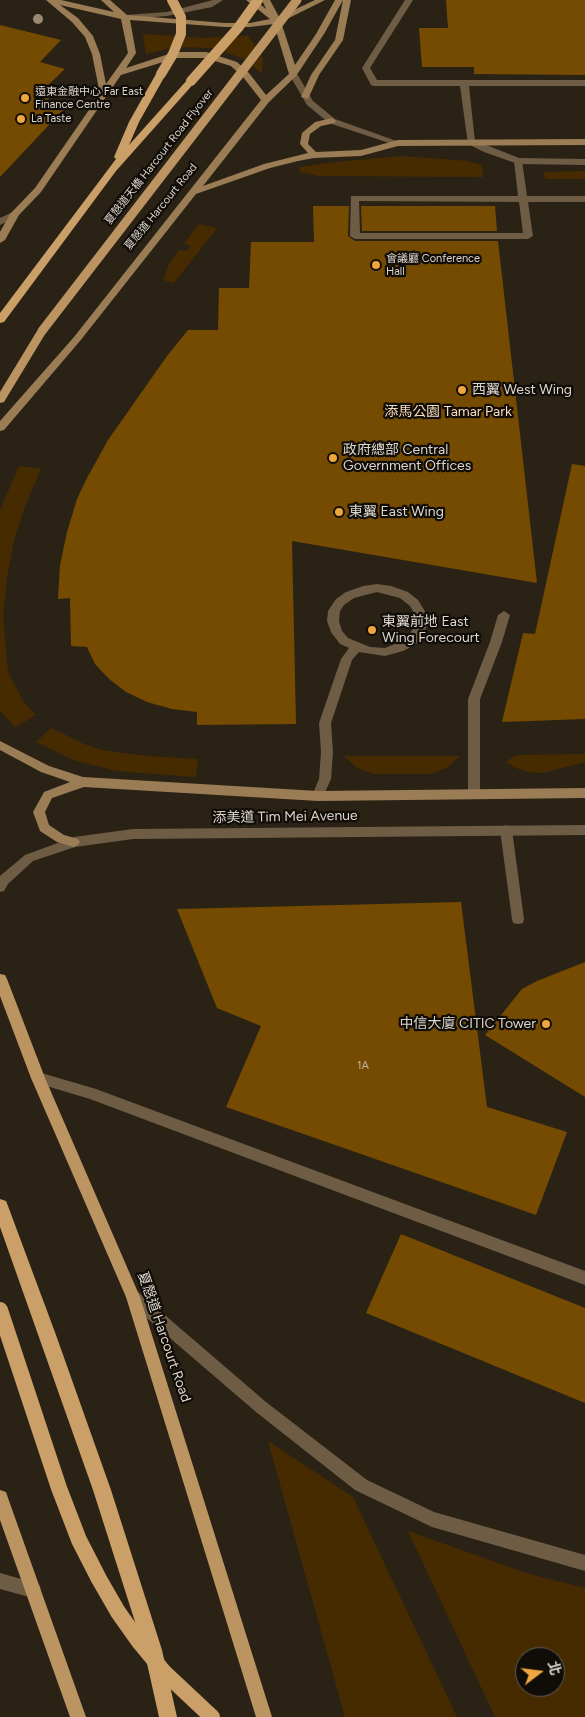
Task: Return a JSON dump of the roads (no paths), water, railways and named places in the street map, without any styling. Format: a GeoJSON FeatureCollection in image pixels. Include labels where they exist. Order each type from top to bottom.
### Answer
{"type":"FeatureCollection","features":[{"type":"Feature","properties":{"kind":"highway"},"geometry":{"type":"LineString","coordinates":[[113,169],[134,122],[178,44],[181,34],[181,17],[172,0]]}},
{"type":"Feature","properties":{"kind":"highway","name":"夏慤道天橋 Harcourt Road Flyover"},"geometry":{"type":"LineString","coordinates":[[3,316],[113,169],[238,28],[258,0]]}},
{"type":"Feature","properties":{"kind":"highway"},"geometry":{"type":"LineString","coordinates":[[0,1206],[48,1335],[102,1490],[153,1650],[168,1717]]}},
{"type":"Feature","properties":{"kind":"highway"},"geometry":{"type":"LineString","coordinates":[[0,1310],[59,1488],[79,1540],[95,1571],[118,1612],[140,1643],[164,1672],[212,1717]]}},
{"type":"Feature","properties":{"kind":"main road"},"geometry":{"type":"LineString","coordinates":[[49,0],[125,18],[225,25],[277,21],[321,0]]}},
{"type":"Feature","properties":{"kind":"main road"},"geometry":{"type":"LineString","coordinates":[[49,0],[76,20],[89,36],[96,54],[104,94]]}},
{"type":"Feature","properties":{"kind":"main road"},"geometry":{"type":"LineString","coordinates":[[0,240],[16,214],[38,190],[132,53],[125,18],[105,0]]}},
{"type":"Feature","properties":{"kind":"main road"},"geometry":{"type":"LineString","coordinates":[[250,0],[277,21]]}},
{"type":"Feature","properties":{"kind":"main road"},"geometry":{"type":"LineString","coordinates":[[266,0],[277,21],[293,74]]}},
{"type":"Feature","properties":{"kind":"main road","name":"夏慤道天橋 Harcourt Road Flyover"},"geometry":{"type":"LineString","coordinates":[[0,400],[42,331],[297,0]]}},
{"type":"Feature","properties":{"kind":"main road","name":"夏慤道 Harcourt Road"},"geometry":{"type":"LineString","coordinates":[[0,428],[76,339],[266,100],[293,74],[320,34],[339,0]]}},
{"type":"Feature","properties":{"kind":"main road"},"geometry":{"type":"LineString","coordinates":[[305,97],[315,76],[339,40],[347,0]]}},
{"type":"Feature","properties":{"kind":"main road"},"geometry":{"type":"LineString","coordinates":[[119,73],[175,55],[206,55],[234,64],[246,75],[266,100]]}},
{"type":"Feature","properties":{"kind":"main road"},"geometry":{"type":"LineString","coordinates":[[314,155],[304,144],[306,133],[318,124],[332,121]]}},
{"type":"Feature","properties":{"kind":"main road"},"geometry":{"type":"LineString","coordinates":[[194,192],[267,166],[314,155],[361,153],[398,143],[585,142]]}},
{"type":"Feature","properties":{"kind":"main road","name":"添美道 Tim Mei Avenue"},"geometry":{"type":"LineString","coordinates":[[0,745],[44,769],[83,782],[318,796],[585,793]]}},
{"type":"Feature","properties":{"kind":"main road"},"geometry":{"type":"LineString","coordinates":[[74,842],[61,839],[44,828],[39,812],[48,795],[83,782]]}},
{"type":"Feature","properties":{"kind":"main road","name":"夏慤道 Harcourt Road"},"geometry":{"type":"LineString","coordinates":[[0,979],[38,1078],[133,1297],[264,1717]]}},
{"type":"Feature","properties":{"kind":"main road"},"geometry":{"type":"LineString","coordinates":[[0,1498],[78,1717]]}},
{"type":"Feature","properties":{"kind":"street"},"geometry":{"type":"LineString","coordinates":[[125,18],[167,14],[209,5],[219,0]]}},
{"type":"Feature","properties":{"kind":"street"},"geometry":{"type":"LineString","coordinates":[[408,0],[366,68],[374,83],[585,83]]}},
{"type":"Feature","properties":{"kind":"street"},"geometry":{"type":"LineString","coordinates":[[293,74],[305,97],[332,121],[398,143]]}},
{"type":"Feature","properties":{"kind":"street"},"geometry":{"type":"LineString","coordinates":[[464,83],[471,142],[518,161],[585,162]]}},
{"type":"Feature","properties":{"kind":"street"},"geometry":{"type":"LineString","coordinates":[[518,161],[522,199],[528,236],[355,236],[354,198],[522,199],[585,199]]}},
{"type":"Feature","properties":{"kind":"street"},"geometry":{"type":"LineString","coordinates":[[0,222],[16,214]]}},
{"type":"Feature","properties":{"kind":"street"},"geometry":{"type":"LineString","coordinates":[[377,588],[398,593],[414,603],[420,613],[422,623],[418,633],[411,642],[385,652],[370,651],[356,647],[344,641],[337,632],[333,621],[334,611],[340,602],[350,594],[377,588]]}},
{"type":"Feature","properties":{"kind":"street"},"geometry":{"type":"LineString","coordinates":[[474,794],[474,698],[496,642],[504,615]]}},
{"type":"Feature","properties":{"kind":"street"},"geometry":{"type":"LineString","coordinates":[[318,796],[325,779],[327,752],[325,723],[347,659],[356,647]]}},
{"type":"Feature","properties":{"kind":"street"},"geometry":{"type":"LineString","coordinates":[[506,830],[518,919]]}},
{"type":"Feature","properties":{"kind":"street","name":"添美道 Tim Mei Avenue"},"geometry":{"type":"LineString","coordinates":[[0,887],[4,880],[29,858],[74,842],[133,834],[585,830]]}},
{"type":"Feature","properties":{"kind":"street"},"geometry":{"type":"LineString","coordinates":[[38,1078],[91,1093],[585,1278]]}},
{"type":"Feature","properties":{"kind":"street"},"geometry":{"type":"LineString","coordinates":[[133,1297],[260,1407],[361,1485],[432,1519],[585,1563]]}},
{"type":"Feature","properties":{"kind":"street"},"geometry":{"type":"LineString","coordinates":[[0,1581],[33,1590]]}},
{"type":"Feature","properties":{"kind":"place","name":"遠東金融中心 Far East Finance Centre"},"geometry":{"type":"Point","coordinates":[25,98]}},
{"type":"Feature","properties":{"kind":"place","name":"La Taste"},"geometry":{"type":"Point","coordinates":[21,119]}},
{"type":"Feature","properties":{"kind":"place","name":"會議廳 Conference Hall"},"geometry":{"type":"Point","coordinates":[376,265]}},
{"type":"Feature","properties":{"kind":"place","name":"西翼 West Wing"},"geometry":{"type":"Point","coordinates":[462,390]}},
{"type":"Feature","properties":{"kind":"place","name":"政府總部 Central Government Offices"},"geometry":{"type":"Point","coordinates":[333,458]}},
{"type":"Feature","properties":{"kind":"place","name":"東翼 East Wing"},"geometry":{"type":"Point","coordinates":[339,512]}},
{"type":"Feature","properties":{"kind":"place","name":"東翼前地 East Wing Forecourt"},"geometry":{"type":"Point","coordinates":[372,630]}},
{"type":"Feature","properties":{"kind":"place","name":"中信大廈 CITIC Tower"},"geometry":{"type":"Point","coordinates":[546,1024]}},
{"type":"Feature","properties":{"kind":"park label","name":"添馬公園 Tamar Park"},"geometry":{"type":"Point","coordinates":[448,412]}}]}
